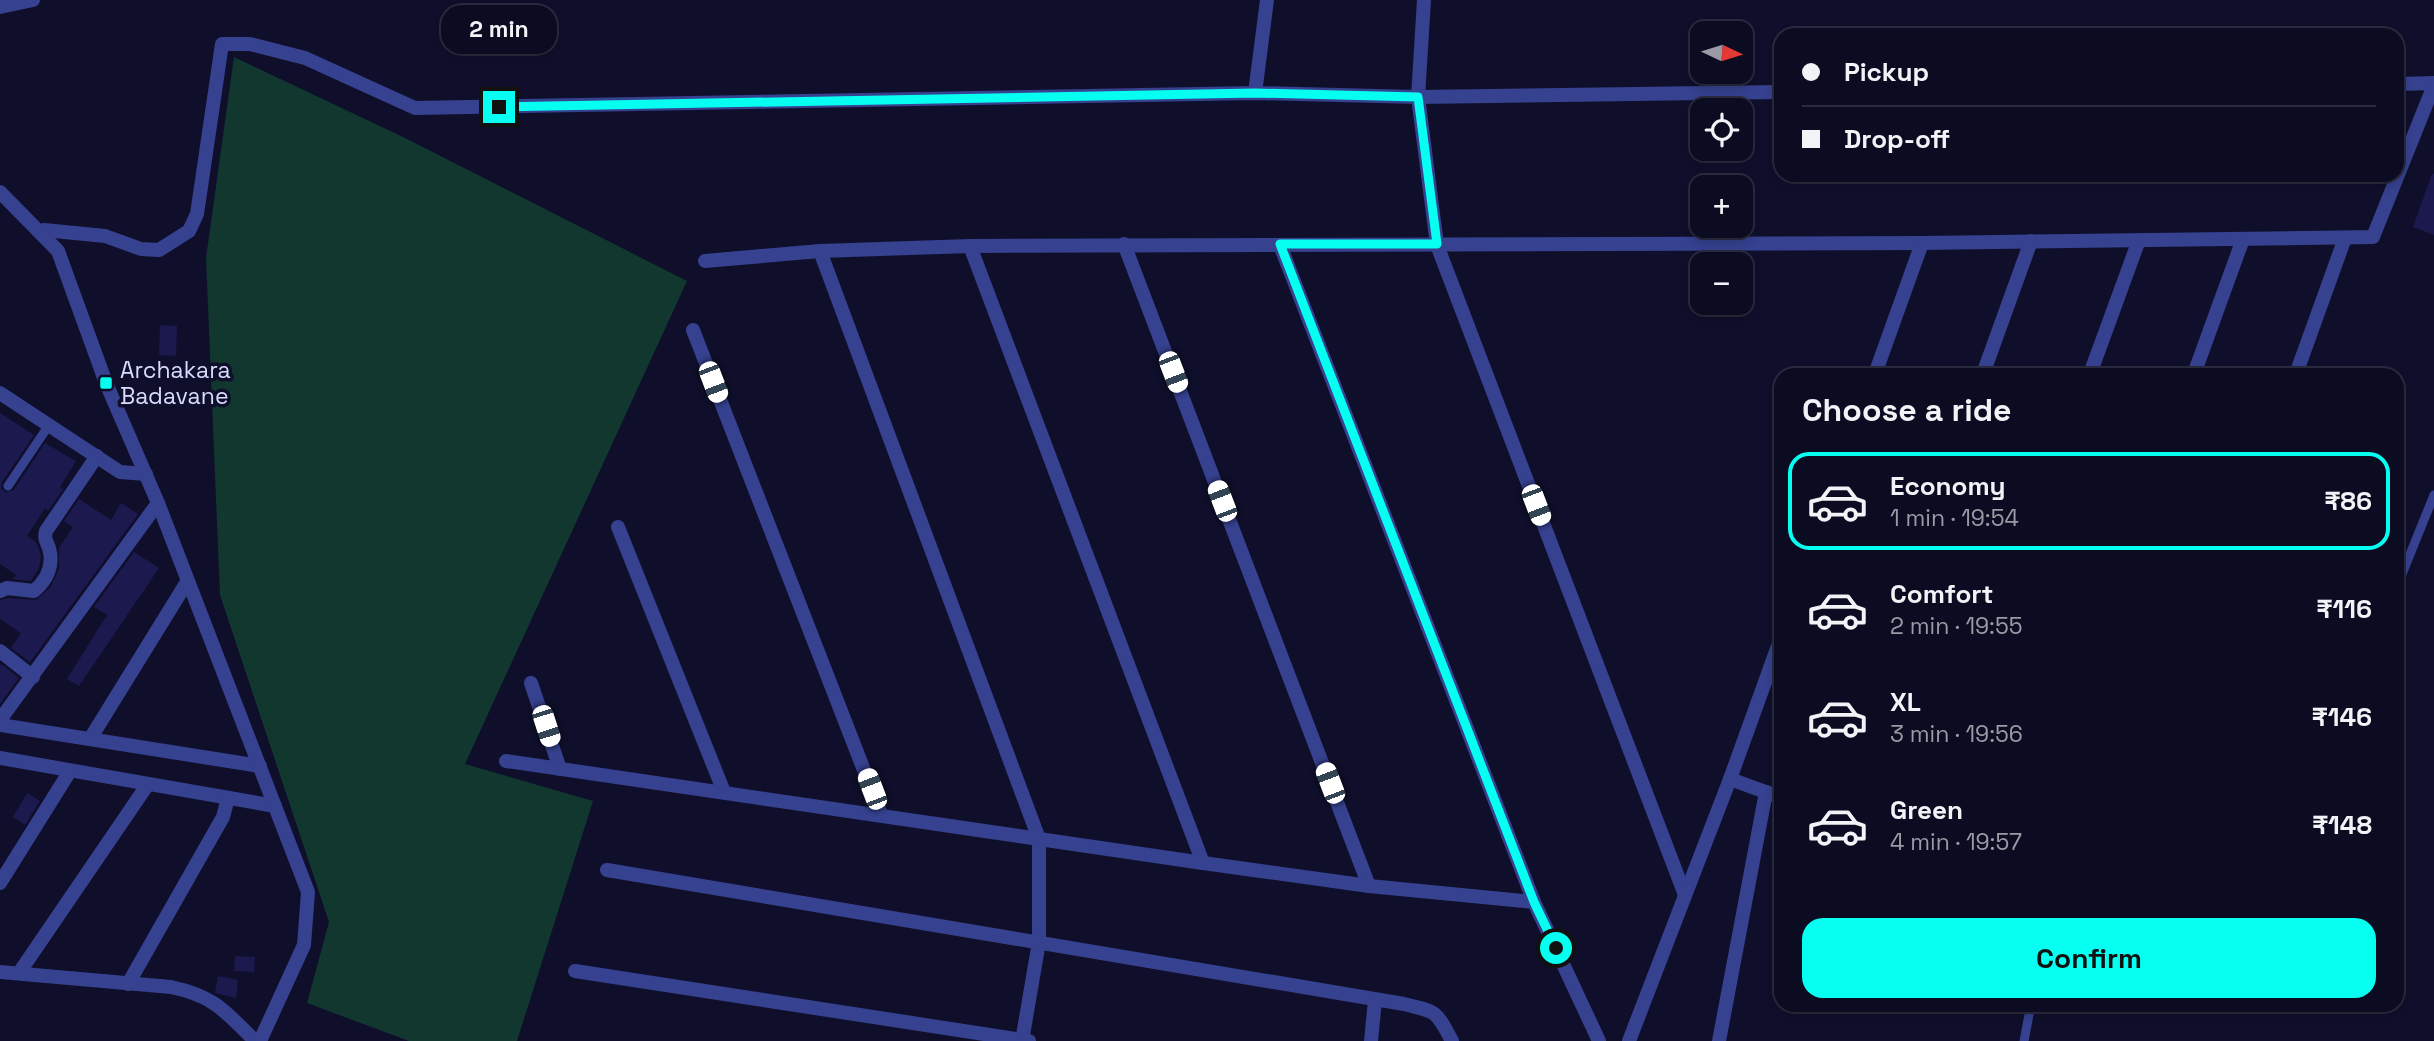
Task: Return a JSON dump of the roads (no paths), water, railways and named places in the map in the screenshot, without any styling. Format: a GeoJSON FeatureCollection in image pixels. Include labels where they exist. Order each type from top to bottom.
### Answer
{"type":"FeatureCollection","features":[{"type":"Feature","properties":{"kind":"street"},"geometry":{"type":"LineString","coordinates":[[0,7],[33,0]]}},
{"type":"Feature","properties":{"kind":"street"},"geometry":{"type":"LineString","coordinates":[[1255,93],[1267,0]]}},
{"type":"Feature","properties":{"kind":"street"},"geometry":{"type":"LineString","coordinates":[[1424,0],[1418,97],[1437,244],[1685,895]]}},
{"type":"Feature","properties":{"kind":"street"},"geometry":{"type":"LineString","coordinates":[[44,230],[106,236],[141,249],[159,250],[189,231],[197,214],[222,44],[250,44],[305,58],[415,108],[1255,93],[1418,97],[1774,92]]}},
{"type":"Feature","properties":{"kind":"street"},"geometry":{"type":"LineString","coordinates":[[2404,83],[2434,84],[2404,159]]}},
{"type":"Feature","properties":{"kind":"street"},"geometry":{"type":"LineString","coordinates":[[705,261],[820,251],[970,246],[1922,243],[2373,237],[2395,182]]}},
{"type":"Feature","properties":{"kind":"street"},"geometry":{"type":"LineString","coordinates":[[0,192],[58,251],[106,383],[158,503],[308,891],[304,945],[258,1041],[218,1004],[196,992],[171,987],[0,972]]}},
{"type":"Feature","properties":{"kind":"street"},"geometry":{"type":"LineString","coordinates":[[2298,368],[2345,238]]}},
{"type":"Feature","properties":{"kind":"street"},"geometry":{"type":"LineString","coordinates":[[2196,368],[2243,239]]}},
{"type":"Feature","properties":{"kind":"street"},"geometry":{"type":"LineString","coordinates":[[2092,368],[2138,240]]}},
{"type":"Feature","properties":{"kind":"street"},"geometry":{"type":"LineString","coordinates":[[1985,368],[2031,241]]}},
{"type":"Feature","properties":{"kind":"street"},"geometry":{"type":"LineString","coordinates":[[1877,368],[1922,243]]}},
{"type":"Feature","properties":{"kind":"street"},"geometry":{"type":"LineString","coordinates":[[1124,244],[1369,886]]}},
{"type":"Feature","properties":{"kind":"street"},"geometry":{"type":"LineString","coordinates":[[1280,244],[1534,902],[1599,1041]]}},
{"type":"Feature","properties":{"kind":"street"},"geometry":{"type":"LineString","coordinates":[[970,246],[1203,863]]}},
{"type":"Feature","properties":{"kind":"street"},"geometry":{"type":"LineString","coordinates":[[575,971],[1025,1041],[1039,942],[1039,839],[820,251]]}},
{"type":"Feature","properties":{"kind":"street"},"geometry":{"type":"LineString","coordinates":[[693,330],[881,814]]}},
{"type":"Feature","properties":{"kind":"street"},"geometry":{"type":"LineString","coordinates":[[0,393],[123,473],[146,474]]}},
{"type":"Feature","properties":{"kind":"street"},"geometry":{"type":"LineString","coordinates":[[0,591],[7,588],[34,591],[46,578],[51,561],[44,537],[46,530],[97,456]]}},
{"type":"Feature","properties":{"kind":"street"},"geometry":{"type":"LineString","coordinates":[[158,503],[0,722],[260,766]]}},
{"type":"Feature","properties":{"kind":"street"},"geometry":{"type":"LineString","coordinates":[[618,527],[724,792]]}},
{"type":"Feature","properties":{"kind":"street"},"geometry":{"type":"LineString","coordinates":[[90,739],[187,582]]}},
{"type":"Feature","properties":{"kind":"street"},"geometry":{"type":"LineString","coordinates":[[0,651],[33,677]]}},
{"type":"Feature","properties":{"kind":"street"},"geometry":{"type":"LineString","coordinates":[[1629,1041],[1774,657]]}},
{"type":"Feature","properties":{"kind":"street"},"geometry":{"type":"LineString","coordinates":[[531,683],[560,769]]}},
{"type":"Feature","properties":{"kind":"street"},"geometry":{"type":"LineString","coordinates":[[0,758],[275,806]]}},
{"type":"Feature","properties":{"kind":"street"},"geometry":{"type":"LineString","coordinates":[[506,761],[1369,886],[1534,902]]}},
{"type":"Feature","properties":{"kind":"street"},"geometry":{"type":"LineString","coordinates":[[0,883],[70,771]]}},
{"type":"Feature","properties":{"kind":"street"},"geometry":{"type":"LineString","coordinates":[[1730,779],[1774,795]]}},
{"type":"Feature","properties":{"kind":"street"},"geometry":{"type":"LineString","coordinates":[[19,973],[148,784]]}},
{"type":"Feature","properties":{"kind":"street"},"geometry":{"type":"LineString","coordinates":[[1720,1041],[1766,792]]}},
{"type":"Feature","properties":{"kind":"street"},"geometry":{"type":"LineString","coordinates":[[128,984],[223,817],[228,798]]}},
{"type":"Feature","properties":{"kind":"street"},"geometry":{"type":"LineString","coordinates":[[607,870],[1405,1004],[1438,1015],[1452,1041]]}},
{"type":"Feature","properties":{"kind":"street"},"geometry":{"type":"LineString","coordinates":[[1371,1041],[1375,1000]]}},
{"type":"Feature","properties":{"kind":"lane"},"geometry":{"type":"LineString","coordinates":[[8,486],[49,425]]}},
{"type":"Feature","properties":{"kind":"lane"},"geometry":{"type":"LineString","coordinates":[[2404,569],[2434,495]]}},
{"type":"Feature","properties":{"kind":"lane"},"geometry":{"type":"LineString","coordinates":[[2024,1041],[2029,1012]]}},
{"type":"Feature","properties":{"kind":"place","name":"Archakara Badavane"},"geometry":{"type":"Point","coordinates":[106,383]}}]}
